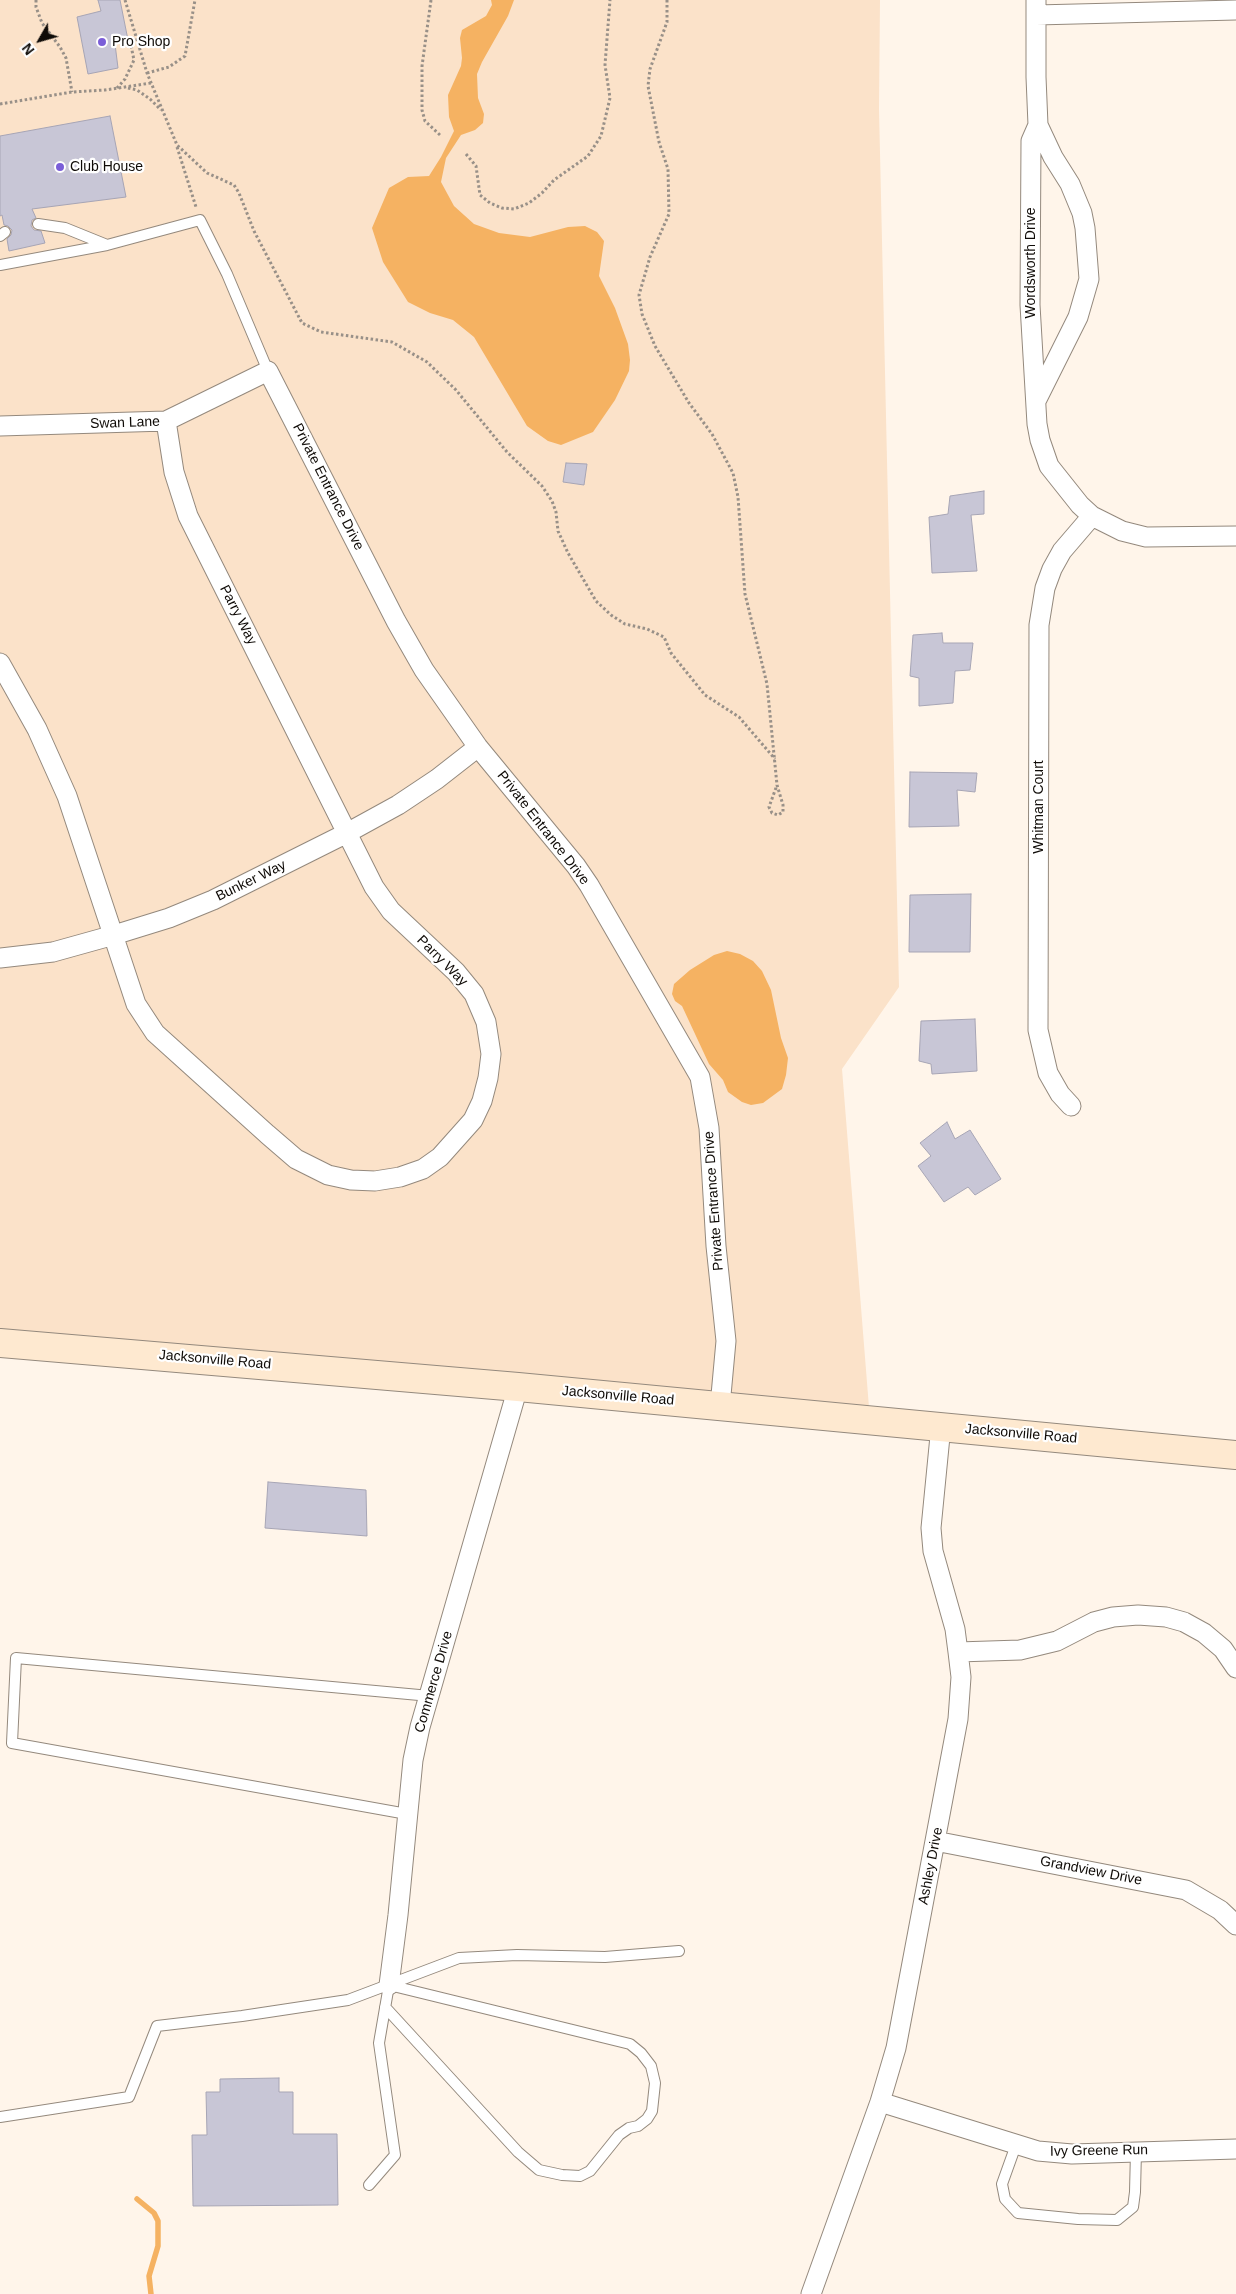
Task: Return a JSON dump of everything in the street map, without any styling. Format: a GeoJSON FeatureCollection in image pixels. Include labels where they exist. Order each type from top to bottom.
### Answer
{"type":"FeatureCollection","features":[{"type":"Feature","properties":{"kind":"main road","name":"Jacksonville Road"},"geometry":{"type":"LineString","coordinates":[[0,1343],[518,1387],[1236,1455]]}},
{"type":"Feature","properties":{"kind":"street"},"geometry":{"type":"LineString","coordinates":[[1036,8],[1236,10]]}},
{"type":"Feature","properties":{"kind":"street","name":"Wordsworth Drive"},"geometry":{"type":"LineString","coordinates":[[1035,403],[1078,317],[1089,279],[1082,213],[1070,184],[1053,157],[1038,125],[1036,8]]}},
{"type":"Feature","properties":{"kind":"street","name":"Wordsworth Drive"},"geometry":{"type":"LineString","coordinates":[[1038,125],[1031,141],[1030,305],[1035,403],[1040,440],[1049,466],[1070,494],[1092,516],[1122,531],[1146,538],[1236,536]]}},
{"type":"Feature","properties":{"kind":"street","name":"Swan Lane"},"geometry":{"type":"LineString","coordinates":[[0,426],[166,422],[268,371]]}},
{"type":"Feature","properties":{"kind":"street","name":"Private Entrance Drive"},"geometry":{"type":"LineString","coordinates":[[268,371],[396,621],[424,670],[478,747],[576,866],[589,885],[700,1077],[709,1128],[716,1246],[726,1340],[720,1406]]}},
{"type":"Feature","properties":{"kind":"street","name":"Parry Way"},"geometry":{"type":"LineString","coordinates":[[0,663],[37,729],[67,796],[136,1004],[155,1033],[296,1159],[328,1175],[351,1180],[375,1181],[400,1178],[423,1169],[440,1157],[473,1120],[482,1101],[488,1078],[491,1054],[486,1022],[474,994],[456,972],[391,911],[374,887],[188,516],[174,472],[166,422]]}},
{"type":"Feature","properties":{"kind":"street","name":"Whitman Court"},"geometry":{"type":"LineString","coordinates":[[1071,1106],[1060,1094],[1048,1073],[1038,1030],[1039,625],[1045,588],[1052,569],[1062,551],[1092,516]]}},
{"type":"Feature","properties":{"kind":"street","name":"Bunker Way"},"geometry":{"type":"LineString","coordinates":[[0,958],[53,952],[169,918],[213,900],[347,833],[416,793],[478,747]]}},
{"type":"Feature","properties":{"kind":"street","name":"Commerce Drive"},"geometry":{"type":"LineString","coordinates":[[389,1985],[398,1915],[413,1760],[518,1387]]}},
{"type":"Feature","properties":{"kind":"street","name":"Ashley Drive"},"geometry":{"type":"LineString","coordinates":[[811,2294],[880,2102],[896,2048],[958,1719],[962,1677],[955,1630],[933,1551],[931,1528],[941,1426]]}},
{"type":"Feature","properties":{"kind":"street"},"geometry":{"type":"LineString","coordinates":[[958,1652],[1020,1650],[1057,1641],[1094,1622],[1113,1617],[1138,1615],[1166,1617],[1184,1622],[1204,1633],[1223,1649],[1236,1668]]}},
{"type":"Feature","properties":{"kind":"street","name":"Grandview Drive"},"geometry":{"type":"LineString","coordinates":[[935,1841],[1186,1890],[1220,1910],[1236,1925]]}},
{"type":"Feature","properties":{"kind":"street","name":"Ivy Greene Run"},"geometry":{"type":"LineString","coordinates":[[880,2102],[1038,2151],[1072,2154],[1236,2148]]}},
{"type":"Feature","properties":{"kind":"lane"},"geometry":{"type":"LineString","coordinates":[[0,265],[107,245],[200,220],[227,274],[268,371]]}},
{"type":"Feature","properties":{"kind":"lane"},"geometry":{"type":"LineString","coordinates":[[38,224],[66,228],[107,245]]}},
{"type":"Feature","properties":{"kind":"lane"},"geometry":{"type":"LineString","coordinates":[[407,1814],[12,1743],[16,1658],[430,1696]]}},
{"type":"Feature","properties":{"kind":"lane"},"geometry":{"type":"LineString","coordinates":[[0,2117],[129,2097],[157,2026],[242,2016],[348,2000],[459,1958],[517,1955],[605,1957],[679,1951]]}},
{"type":"Feature","properties":{"kind":"lane"},"geometry":{"type":"LineString","coordinates":[[368,2185],[395,2155],[379,2042],[389,1985]]}},
{"type":"Feature","properties":{"kind":"lane"},"geometry":{"type":"LineString","coordinates":[[385,2007],[518,2152],[539,2170],[562,2176],[580,2176],[590,2171],[619,2135],[648,2119],[652,2111],[655,2083],[651,2066],[641,2053],[630,2044],[389,1985]]}},
{"type":"Feature","properties":{"kind":"lane"},"geometry":{"type":"LineString","coordinates":[[1016,2145],[1002,2184],[1005,2199],[1018,2214],[1078,2219],[1117,2220],[1133,2207],[1136,2151]]}},
{"type":"Feature","properties":{"kind":"path"},"geometry":{"type":"LineString","coordinates":[[36,0],[36,8],[42,23],[66,58],[72,92]]}},
{"type":"Feature","properties":{"kind":"path"},"geometry":{"type":"LineString","coordinates":[[125,0],[147,73],[177,145],[200,220]]}},
{"type":"Feature","properties":{"kind":"path"},"geometry":{"type":"LineString","coordinates":[[147,73],[169,67],[185,56],[195,0]]}},
{"type":"Feature","properties":{"kind":"path"},"geometry":{"type":"LineString","coordinates":[[431,0],[422,66],[422,110],[425,121],[440,135]]}},
{"type":"Feature","properties":{"kind":"path"},"geometry":{"type":"LineString","coordinates":[[466,154],[476,166],[480,195],[496,205],[514,209],[529,203],[554,180],[588,156],[602,136],[610,98],[605,65],[610,0]]}},
{"type":"Feature","properties":{"kind":"path"},"geometry":{"type":"LineString","coordinates":[[667,0],[667,22],[650,69],[648,86],[659,142],[668,169],[669,214],[650,257],[639,295],[645,323],[655,346],[690,403],[712,434],[733,473],[738,497],[745,594],[767,684],[776,785],[783,805],[783,812],[778,815],[772,813],[769,807],[776,785]]}},
{"type":"Feature","properties":{"kind":"path"},"geometry":{"type":"LineString","coordinates":[[116,88],[125,79],[134,60],[130,41],[136,40]]}},
{"type":"Feature","properties":{"kind":"path"},"geometry":{"type":"LineString","coordinates":[[0,104],[72,92],[151,83]]}},
{"type":"Feature","properties":{"kind":"path"},"geometry":{"type":"LineString","coordinates":[[125,87],[137,90],[150,99],[163,112]]}},
{"type":"Feature","properties":{"kind":"path"},"geometry":{"type":"LineString","coordinates":[[177,145],[207,173],[234,185],[254,232],[302,323],[321,332],[392,342],[427,362],[456,390],[507,452],[547,493],[556,512],[558,531],[596,601],[611,615],[625,624],[647,629],[664,637],[671,653],[705,695],[739,717],[775,759]]}},
{"type":"Feature","properties":{"kind":"shaded area"},"geometry":{"type":"Polygon","coordinates":[[[0,0],[880,0],[879,109],[899,987],[842,1069],[870,1420],[0,1338],[0,0]]]}},
{"type":"Feature","properties":{"kind":"shaded area"},"geometry":{"type":"Polygon","coordinates":[[[491,0],[514,0],[508,16],[477,74],[478,98],[484,114],[483,123],[475,130],[461,135],[446,158],[441,182],[454,206],[474,224],[499,233],[530,237],[568,227],[585,226],[597,232],[604,241],[599,276],[615,308],[628,344],[629,371],[615,400],[593,432],[561,445],[548,441],[527,426],[474,337],[453,320],[430,313],[408,302],[383,262],[372,228],[389,188],[408,177],[429,176],[441,157],[454,131],[449,117],[448,95],[461,66],[460,38],[462,30],[486,16],[492,5],[491,0]]]}},
{"type":"Feature","properties":{"kind":"shaded area"},"geometry":{"type":"Polygon","coordinates":[[[727,951],[740,954],[753,961],[762,971],[771,990],[781,1038],[788,1058],[782,1089],[763,1103],[751,1105],[742,1102],[728,1092],[723,1080],[709,1064],[682,1006],[675,1001],[672,994],[674,984],[690,970],[714,955],[727,951]]]}},
{"type":"Feature","properties":{"kind":"building","name":"Pro Shop"},"geometry":{"type":"Polygon","coordinates":[[[98,0],[120,0],[128,40],[115,44],[118,68],[88,74],[77,17],[101,11],[98,0]]]}},
{"type":"Feature","properties":{"kind":"building","name":"Club House"},"geometry":{"type":"Polygon","coordinates":[[[110,116],[126,197],[32,209],[36,218],[32,220],[31,226],[34,230],[41,231],[45,243],[9,251],[7,239],[11,235],[12,230],[4,225],[2,215],[0,216],[0,136],[110,116]]]}},
{"type":"Feature","properties":{"kind":"building"},"geometry":{"type":"Polygon","coordinates":[[[566,463],[587,464],[584,485],[563,482],[566,463]]]}},
{"type":"Feature","properties":{"kind":"building"},"geometry":{"type":"Polygon","coordinates":[[[984,491],[984,514],[971,515],[977,571],[932,573],[929,517],[948,514],[950,496],[984,491]]]}},
{"type":"Feature","properties":{"kind":"building"},"geometry":{"type":"Polygon","coordinates":[[[942,633],[943,643],[973,643],[970,670],[955,671],[953,703],[919,706],[919,678],[910,676],[913,635],[942,633]]]}},
{"type":"Feature","properties":{"kind":"building"},"geometry":{"type":"Polygon","coordinates":[[[910,772],[977,773],[975,792],[957,790],[959,826],[909,827],[910,772]]]}},
{"type":"Feature","properties":{"kind":"building"},"geometry":{"type":"Polygon","coordinates":[[[971,894],[970,952],[909,952],[910,895],[971,894]]]}},
{"type":"Feature","properties":{"kind":"building"},"geometry":{"type":"Polygon","coordinates":[[[975,1019],[977,1071],[932,1074],[931,1064],[919,1061],[921,1021],[975,1019]]]}},
{"type":"Feature","properties":{"kind":"building"},"geometry":{"type":"Polygon","coordinates":[[[947,1122],[955,1139],[970,1130],[1001,1179],[975,1195],[968,1187],[944,1202],[918,1166],[931,1156],[920,1143],[947,1122]]]}},
{"type":"Feature","properties":{"kind":"building"},"geometry":{"type":"Polygon","coordinates":[[[268,1482],[366,1490],[367,1536],[265,1528],[268,1482]]]}},
{"type":"Feature","properties":{"kind":"building"},"geometry":{"type":"Polygon","coordinates":[[[279,2078],[279,2092],[293,2092],[293,2134],[337,2134],[338,2205],[193,2206],[192,2135],[207,2135],[206,2092],[220,2092],[220,2079],[279,2078]]]}},
{"type":"Feature","properties":{"kind":"waterway"},"geometry":{"type":"LineString","coordinates":[[137,2199],[154,2213],[158,2221],[158,2246],[149,2276],[151,2294]]}},
{"type":"Feature","properties":{"kind":"place","name":"Pro Shop"},"geometry":{"type":"Point","coordinates":[102,42]}},
{"type":"Feature","properties":{"kind":"place","name":"Club House"},"geometry":{"type":"Point","coordinates":[60,167]}}]}
